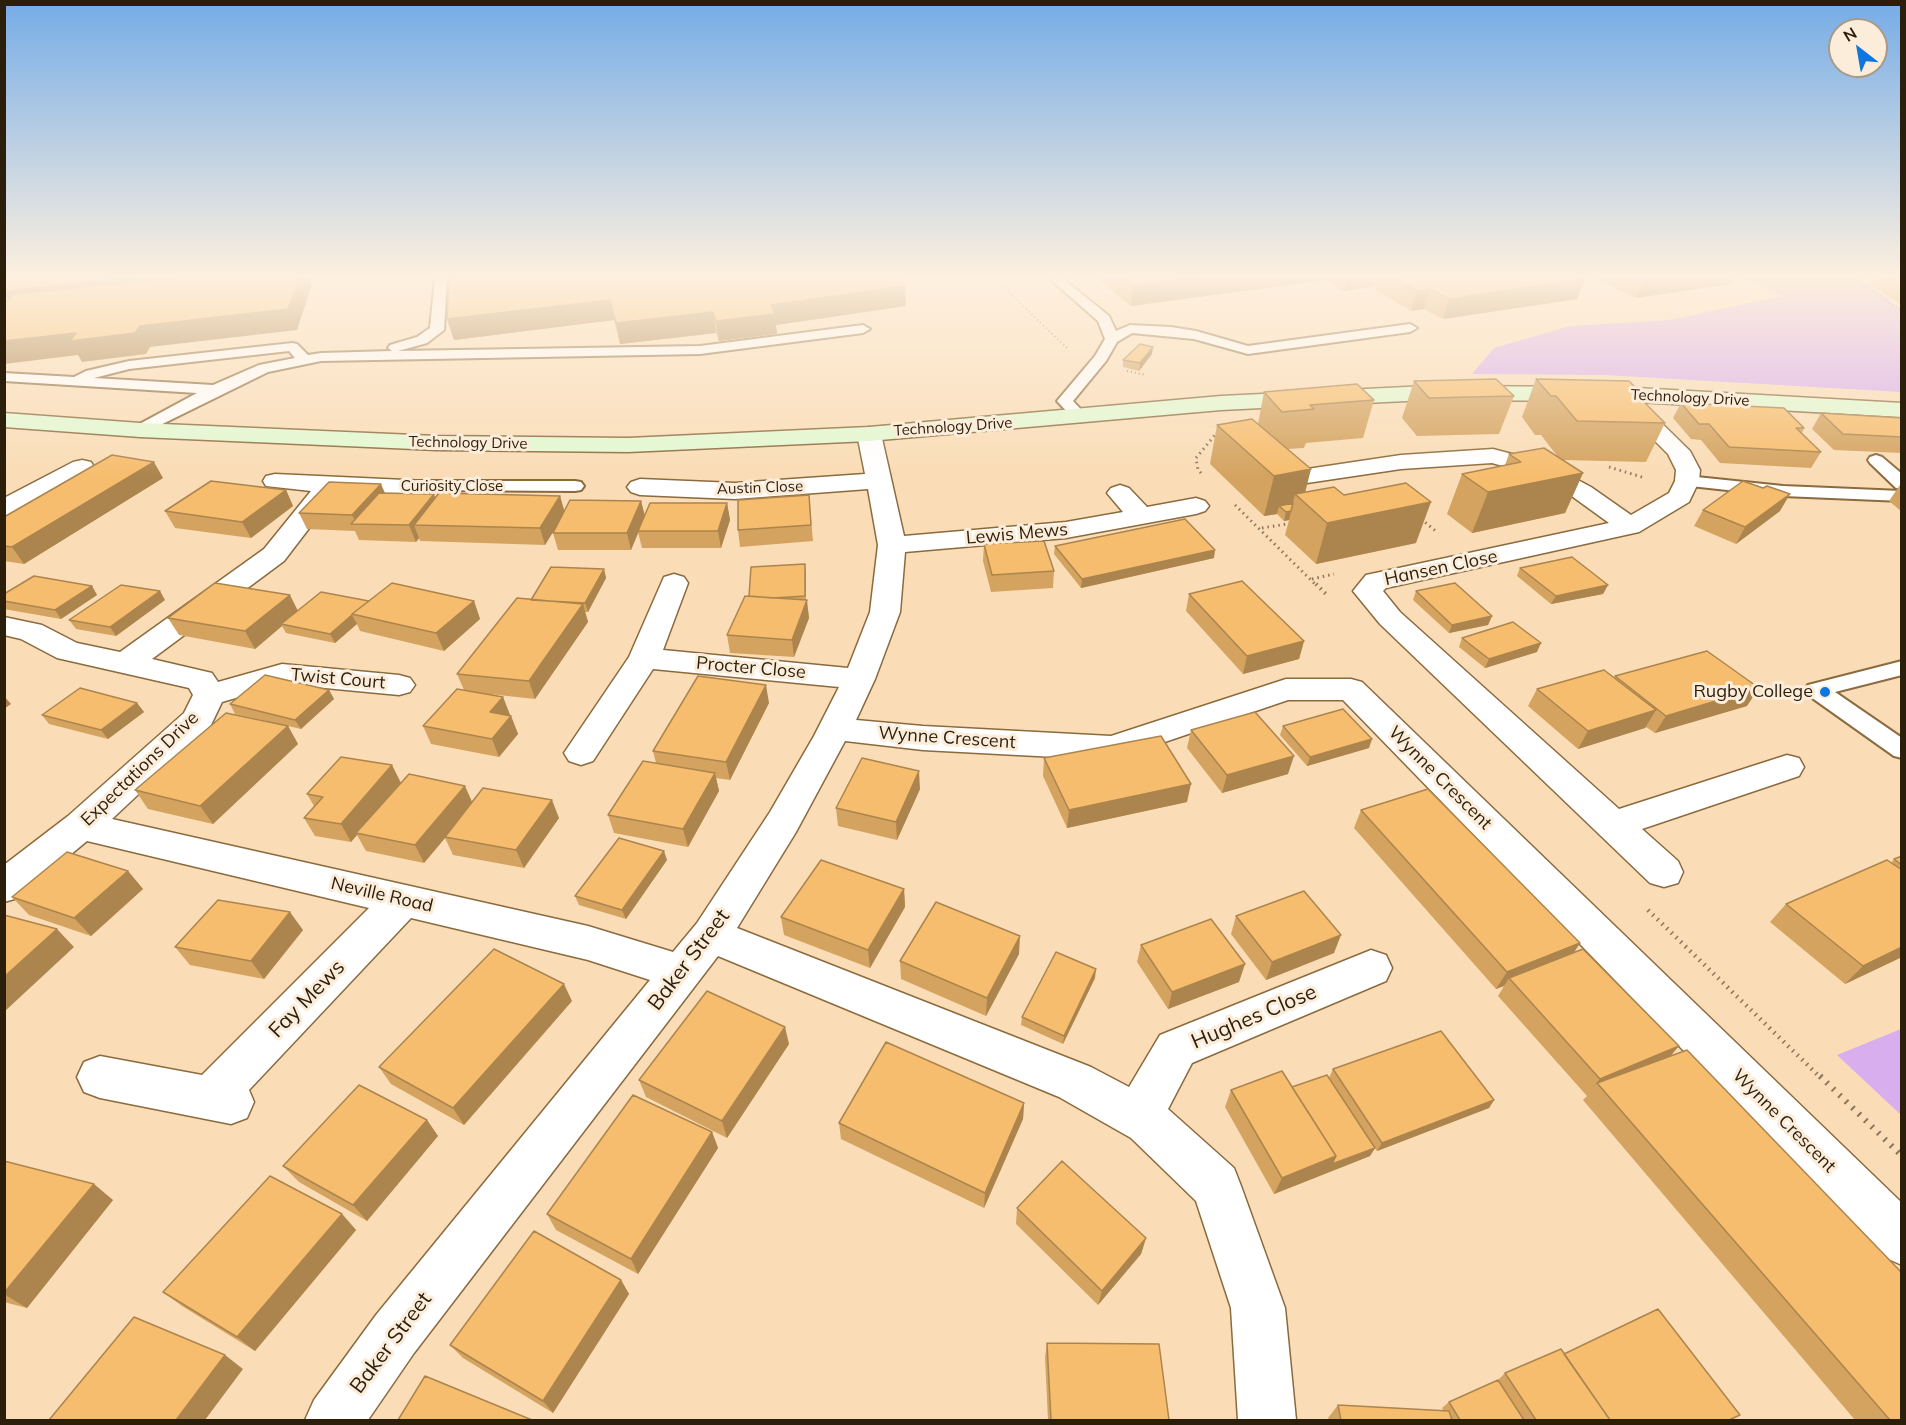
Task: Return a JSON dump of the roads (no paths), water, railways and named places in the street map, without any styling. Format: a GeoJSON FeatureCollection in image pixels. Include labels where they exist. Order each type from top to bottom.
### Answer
{"type":"FeatureCollection","features":[{"type":"Feature","properties":{"kind":"street","name":"Technology Drive"},"geometry":{"type":"LineString","coordinates":[[4,420],[140,430],[437,443],[628,445],[869,434],[1221,403],[1426,393],[1619,394],[1902,410]]}},
{"type":"Feature","properties":{"kind":"street"},"geometry":{"type":"LineString","coordinates":[[1619,394],[1678,451],[1688,470],[1686,484]]}},
{"type":"Feature","properties":{"kind":"street","name":"Baker Street"},"geometry":{"type":"LineString","coordinates":[[334,1420],[395,1334],[711,935],[783,822],[835,729],[859,679],[885,612],[892,545],[869,434]]}},
{"type":"Feature","properties":{"kind":"street"},"geometry":{"type":"LineString","coordinates":[[1307,476],[1401,462],[1493,456],[1537,468],[1582,492],[1630,526]]}},
{"type":"Feature","properties":{"kind":"street"},"geometry":{"type":"LineString","coordinates":[[4,508],[82,467]]}},
{"type":"Feature","properties":{"kind":"street","name":"Curiosity Close"},"geometry":{"type":"LineString","coordinates":[[275,481],[329,485],[418,486]]}},
{"type":"Feature","properties":{"kind":"street","name":"Austin Close"},"geometry":{"type":"LineString","coordinates":[[640,487],[735,490],[879,481]]}},
{"type":"Feature","properties":{"kind":"street","name":"Hansen Close"},"geometry":{"type":"LineString","coordinates":[[1664,872],[1390,618],[1367,591],[1376,581],[1483,560],[1630,526],[1680,497],[1686,484]]}},
{"type":"Feature","properties":{"kind":"street"},"geometry":{"type":"LineString","coordinates":[[126,663],[274,555],[329,485]]}},
{"type":"Feature","properties":{"kind":"street"},"geometry":{"type":"LineString","coordinates":[[1120,493],[1141,516]]}},
{"type":"Feature","properties":{"kind":"street","name":"Lewis Mews"},"geometry":{"type":"LineString","coordinates":[[892,545],[1066,530],[1196,506]]}},
{"type":"Feature","properties":{"kind":"street"},"geometry":{"type":"LineString","coordinates":[[581,753],[644,658],[674,583]]}},
{"type":"Feature","properties":{"kind":"street","name":"Expectations Drive"},"geometry":{"type":"LineString","coordinates":[[4,626],[31,632],[68,651],[201,680],[208,696],[198,719],[81,826],[4,887]]}},
{"type":"Feature","properties":{"kind":"street","name":"Procter Close"},"geometry":{"type":"LineString","coordinates":[[644,658],[859,679]]}},
{"type":"Feature","properties":{"kind":"street","name":"Twist Court"},"geometry":{"type":"LineString","coordinates":[[208,696],[282,674],[399,685]]}},
{"type":"Feature","properties":{"kind":"street","name":"Wynne Crescent"},"geometry":{"type":"LineString","coordinates":[[835,729],[923,738],[1112,748],[1286,690],[1351,689],[1902,1239]]}},
{"type":"Feature","properties":{"kind":"street"},"geometry":{"type":"LineString","coordinates":[[1613,825],[1787,767]]}},
{"type":"Feature","properties":{"kind":"street","name":"Neville Road"},"geometry":{"type":"LineString","coordinates":[[81,826],[588,943],[681,972]]}},
{"type":"Feature","properties":{"kind":"street","name":"Fay Mews"},"geometry":{"type":"LineString","coordinates":[[100,1077],[223,1101],[403,900]]}},
{"type":"Feature","properties":{"kind":"street"},"geometry":{"type":"LineString","coordinates":[[711,935],[1075,1082],[1148,1122],[1216,1186],[1258,1308],[1267,1420]]}},
{"type":"Feature","properties":{"kind":"street","name":"Hughes Close"},"geometry":{"type":"LineString","coordinates":[[1138,1116],[1176,1049],[1371,968]]}},
{"type":"Feature","properties":{"kind":"lane"},"geometry":{"type":"LineString","coordinates":[[368,356],[407,344]]}},
{"type":"Feature","properties":{"kind":"lane"},"geometry":{"type":"LineString","coordinates":[[140,430],[215,390],[264,368],[321,357],[700,350],[745,344]]}},
{"type":"Feature","properties":{"kind":"lane"},"geometry":{"type":"LineString","coordinates":[[1080,417],[1065,401],[1101,358],[1109,344]]}},
{"type":"Feature","properties":{"kind":"lane"},"geometry":{"type":"LineString","coordinates":[[1229,344],[1248,350],[1288,344]]}},
{"type":"Feature","properties":{"kind":"lane"},"geometry":{"type":"LineString","coordinates":[[76,382],[91,375],[129,366],[292,347],[303,360]]}},
{"type":"Feature","properties":{"kind":"lane"},"geometry":{"type":"LineString","coordinates":[[4,377],[215,390]]}},
{"type":"Feature","properties":{"kind":"lane"},"geometry":{"type":"LineString","coordinates":[[1876,460],[1902,484]]}},
{"type":"Feature","properties":{"kind":"lane"},"geometry":{"type":"LineString","coordinates":[[1686,484],[1902,496]]}},
{"type":"Feature","properties":{"kind":"lane","name":"Curiosity Close"},"geometry":{"type":"LineString","coordinates":[[418,486],[575,486]]}},
{"type":"Feature","properties":{"kind":"lane"},"geometry":{"type":"LineString","coordinates":[[1902,668],[1816,690],[1902,750]]}},
{"type":"Feature","properties":{"kind":"place","name":"Rugby College"},"geometry":{"type":"Point","coordinates":[1825,692]}}]}
